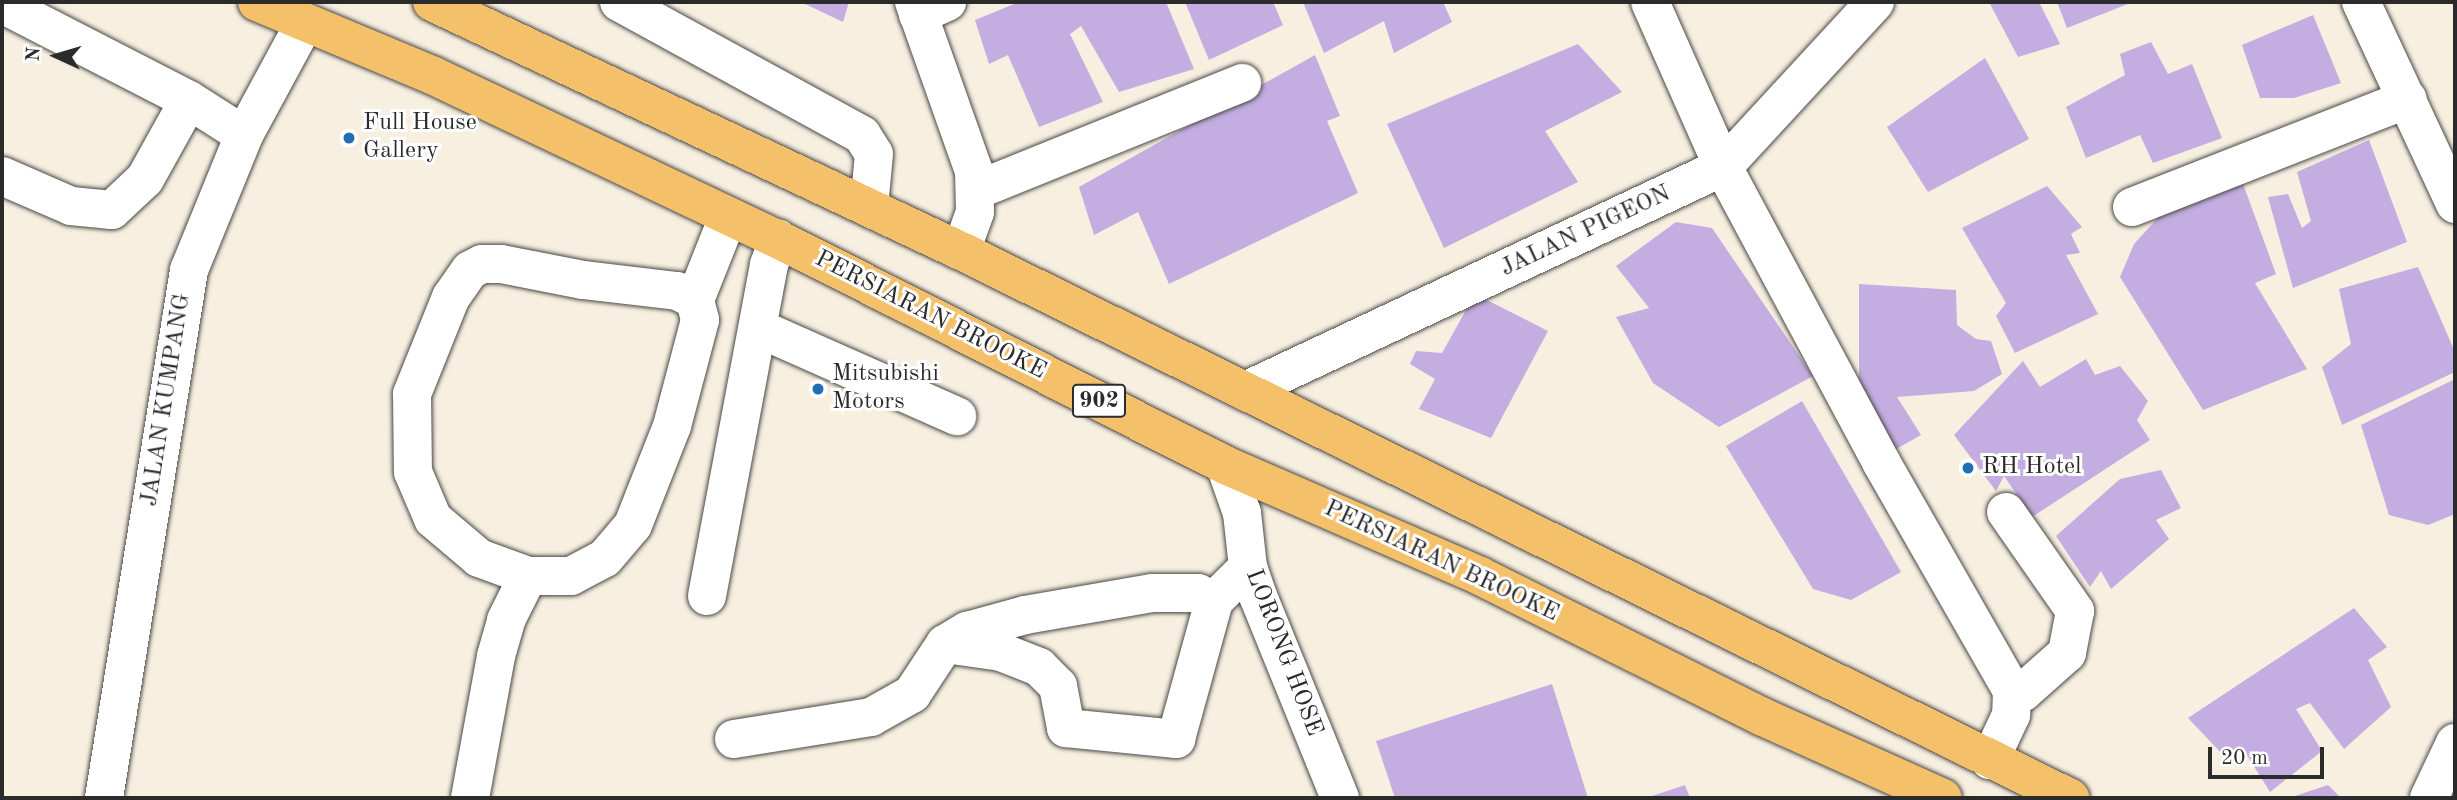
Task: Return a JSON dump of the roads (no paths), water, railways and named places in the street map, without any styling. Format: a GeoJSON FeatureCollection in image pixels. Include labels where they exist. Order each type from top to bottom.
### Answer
{"type":"FeatureCollection","features":[{"type":"Feature","properties":{"kind":"main road","name":"PERSIARAN BROOKE"},"geometry":{"type":"LineString","coordinates":[[257,2],[304,24],[434,76],[778,239],[1225,465],[1480,576],[1763,717],[1943,798]]}},
{"type":"Feature","properties":{"kind":"main road"},"geometry":{"type":"LineString","coordinates":[[432,2],[483,13],[869,207],[2070,798]]}},
{"type":"Feature","properties":{"kind":"street"},"geometry":{"type":"LineString","coordinates":[[619,2],[862,135],[874,154],[869,207]]}},
{"type":"Feature","properties":{"kind":"street"},"geometry":{"type":"LineString","coordinates":[[1650,2],[1723,167],[1881,463],[2012,691],[2011,715],[1990,760]]}},
{"type":"Feature","properties":{"kind":"street","name":"JALAN PIGEON"},"geometry":{"type":"LineString","coordinates":[[1245,391],[1723,167],[1875,2]]}},
{"type":"Feature","properties":{"kind":"street"},"geometry":{"type":"LineString","coordinates":[[2361,2],[2455,204]]}},
{"type":"Feature","properties":{"kind":"street"},"geometry":{"type":"LineString","coordinates":[[2,4],[189,100],[244,135]]}},
{"type":"Feature","properties":{"kind":"street"},"geometry":{"type":"LineString","coordinates":[[927,6],[977,190],[961,251]]}},
{"type":"Feature","properties":{"kind":"street","name":"JALAN KUMPANG"},"geometry":{"type":"LineString","coordinates":[[104,798],[184,295],[201,234],[244,135],[304,24]]}},
{"type":"Feature","properties":{"kind":"street"},"geometry":{"type":"LineString","coordinates":[[977,190],[1242,83]]}},
{"type":"Feature","properties":{"kind":"street"},"geometry":{"type":"LineString","coordinates":[[2132,207],[2408,99]]}},
{"type":"Feature","properties":{"kind":"street"},"geometry":{"type":"LineString","coordinates":[[2,176],[71,206],[112,211],[145,179],[189,100]]}},
{"type":"Feature","properties":{"kind":"street"},"geometry":{"type":"LineString","coordinates":[[695,300],[677,291],[583,280],[501,264],[482,264],[462,278],[412,394],[413,472],[433,519],[479,558],[528,576],[571,576],[605,558],[633,525],[693,356],[700,320],[695,300],[728,217]]}},
{"type":"Feature","properties":{"kind":"street"},"geometry":{"type":"LineString","coordinates":[[706,596],[778,239]]}},
{"type":"Feature","properties":{"kind":"street"},"geometry":{"type":"LineString","coordinates":[[758,328],[957,416]]}},
{"type":"Feature","properties":{"kind":"street","name":"LORONG HOSE"},"geometry":{"type":"LineString","coordinates":[[1225,465],[1242,513],[1248,566],[1340,798]]}},
{"type":"Feature","properties":{"kind":"street"},"geometry":{"type":"LineString","coordinates":[[2006,512],[2075,611],[2067,653],[2023,692],[2012,691]]}},
{"type":"Feature","properties":{"kind":"street"},"geometry":{"type":"LineString","coordinates":[[945,644],[1001,652],[1039,667],[1058,686],[1066,728],[1176,739],[1214,601],[1248,566]]}},
{"type":"Feature","properties":{"kind":"street"},"geometry":{"type":"LineString","coordinates":[[470,798],[496,656],[506,620],[528,576]]}},
{"type":"Feature","properties":{"kind":"street"},"geometry":{"type":"LineString","coordinates":[[734,739],[871,717],[912,695],[945,644],[967,631],[1025,615],[1152,593],[1198,593],[1214,601]]}},
{"type":"Feature","properties":{"kind":"street"},"geometry":{"type":"LineString","coordinates":[[2429,798],[2454,750]]}},
{"type":"Feature","properties":{"kind":"place","name":"Full House Gallery"},"geometry":{"type":"Point","coordinates":[349,138]}},
{"type":"Feature","properties":{"kind":"place","name":"Mitsubishi Motors"},"geometry":{"type":"Point","coordinates":[818,389]}},
{"type":"Feature","properties":{"kind":"place","name":"RH Hotel"},"geometry":{"type":"Point","coordinates":[1968,468]}}]}
